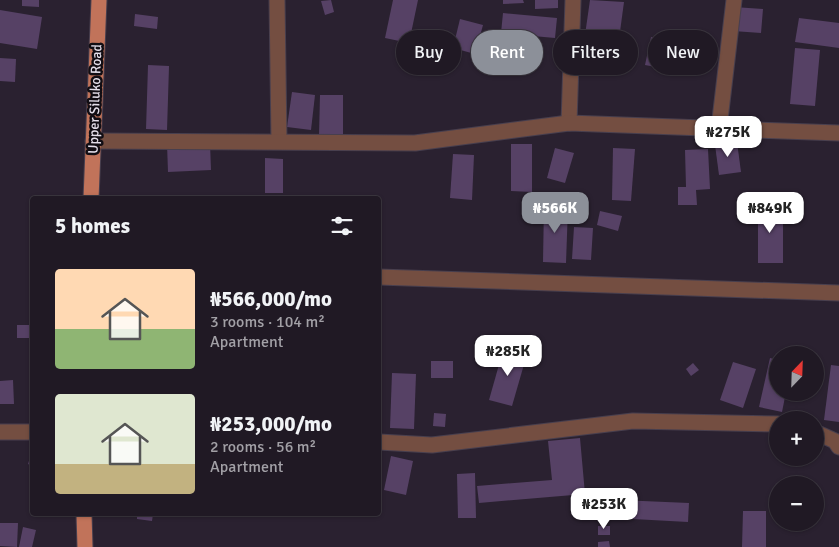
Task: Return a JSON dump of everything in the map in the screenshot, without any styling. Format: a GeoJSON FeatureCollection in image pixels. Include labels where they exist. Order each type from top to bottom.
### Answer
{"type":"FeatureCollection","features":[{"type":"Feature","properties":{"kind":"main road","name":"Upper Siluko Road"},"geometry":{"type":"LineString","coordinates":[[91,196],[99,0]]}},
{"type":"Feature","properties":{"kind":"main road"},"geometry":{"type":"LineString","coordinates":[[84,516],[85,547]]}},
{"type":"Feature","properties":{"kind":"street"},"geometry":{"type":"LineString","coordinates":[[277,0],[279,141]]}},
{"type":"Feature","properties":{"kind":"street"},"geometry":{"type":"LineString","coordinates":[[569,122],[573,0]]}},
{"type":"Feature","properties":{"kind":"street"},"geometry":{"type":"LineString","coordinates":[[719,128],[734,0]]}},
{"type":"Feature","properties":{"kind":"street"},"geometry":{"type":"LineString","coordinates":[[93,141],[416,143],[569,122],[839,133]]}},
{"type":"Feature","properties":{"kind":"street"},"geometry":{"type":"LineString","coordinates":[[381,277],[839,293]]}},
{"type":"Feature","properties":{"kind":"street"},"geometry":{"type":"LineString","coordinates":[[381,442],[432,445],[632,421],[769,424]]}},
{"type":"Feature","properties":{"kind":"street"},"geometry":{"type":"LineString","coordinates":[[0,432],[30,432]]}},
{"type":"Feature","properties":{"kind":"street"},"geometry":{"type":"LineString","coordinates":[[824,436],[835,441],[839,447]]}},
{"type":"Feature","properties":{"kind":"building"},"geometry":{"type":"Polygon","coordinates":[[[22,0],[39,0],[39,7],[22,6],[22,0]]]}},
{"type":"Feature","properties":{"kind":"building"},"geometry":{"type":"Polygon","coordinates":[[[331,0],[334,12],[325,15],[321,1],[331,0]]]}},
{"type":"Feature","properties":{"kind":"building"},"geometry":{"type":"Polygon","coordinates":[[[393,0],[418,0],[412,30],[396,30],[396,40],[385,38],[393,0]]]}},
{"type":"Feature","properties":{"kind":"building"},"geometry":{"type":"Polygon","coordinates":[[[503,0],[523,0],[524,3],[503,4],[503,0]]]}},
{"type":"Feature","properties":{"kind":"building"},"geometry":{"type":"Polygon","coordinates":[[[535,0],[558,0],[558,8],[535,9],[535,0]]]}},
{"type":"Feature","properties":{"kind":"building"},"geometry":{"type":"Polygon","coordinates":[[[590,0],[624,2],[620,30],[586,30],[590,0]]]}},
{"type":"Feature","properties":{"kind":"building"},"geometry":{"type":"Polygon","coordinates":[[[734,7],[763,9],[761,33],[733,31],[734,7]]]}},
{"type":"Feature","properties":{"kind":"building"},"geometry":{"type":"Polygon","coordinates":[[[0,10],[42,17],[37,49],[0,43],[0,10]]]}},
{"type":"Feature","properties":{"kind":"building"},"geometry":{"type":"Polygon","coordinates":[[[503,13],[557,18],[556,30],[553,30],[553,38],[543,37],[543,30],[501,30],[503,13]]]}},
{"type":"Feature","properties":{"kind":"building"},"geometry":{"type":"Polygon","coordinates":[[[135,14],[158,17],[157,29],[134,26],[135,14]]]}},
{"type":"Feature","properties":{"kind":"building"},"geometry":{"type":"Polygon","coordinates":[[[799,18],[839,23],[839,48],[795,42],[799,18]]]}},
{"type":"Feature","properties":{"kind":"building"},"geometry":{"type":"Polygon","coordinates":[[[460,19],[483,25],[482,30],[471,30],[471,53],[461,50],[461,30],[457,30],[460,19]]]}},
{"type":"Feature","properties":{"kind":"building"},"geometry":{"type":"Polygon","coordinates":[[[795,48],[820,50],[815,106],[790,104],[795,48]]]}},
{"type":"Feature","properties":{"kind":"building"},"geometry":{"type":"Polygon","coordinates":[[[648,51],[648,66],[645,65],[648,51]]]}},
{"type":"Feature","properties":{"kind":"building"},"geometry":{"type":"Polygon","coordinates":[[[0,58],[16,59],[15,82],[0,81],[0,58]]]}},
{"type":"Feature","properties":{"kind":"building"},"geometry":{"type":"Polygon","coordinates":[[[148,65],[169,66],[167,130],[146,129],[148,65]]]}},
{"type":"Feature","properties":{"kind":"building"},"geometry":{"type":"Polygon","coordinates":[[[292,92],[315,95],[311,130],[287,127],[292,92]]]}},
{"type":"Feature","properties":{"kind":"building"},"geometry":{"type":"Polygon","coordinates":[[[320,95],[343,95],[343,136],[319,136],[320,95]]]}},
{"type":"Feature","properties":{"kind":"building"},"geometry":{"type":"Polygon","coordinates":[[[700,137],[708,138],[707,148],[699,147],[700,137]]]}},
{"type":"Feature","properties":{"kind":"building"},"geometry":{"type":"Polygon","coordinates":[[[737,142],[741,172],[719,175],[715,145],[737,142]]]}},
{"type":"Feature","properties":{"kind":"building"},"geometry":{"type":"Polygon","coordinates":[[[210,143],[211,170],[168,172],[167,144],[210,143]]]}},
{"type":"Feature","properties":{"kind":"building"},"geometry":{"type":"Polygon","coordinates":[[[511,144],[532,144],[532,192],[511,191],[511,144]]]}},
{"type":"Feature","properties":{"kind":"building"},"geometry":{"type":"Polygon","coordinates":[[[555,148],[574,153],[565,183],[547,178],[555,148]]]}},
{"type":"Feature","properties":{"kind":"building"},"geometry":{"type":"Polygon","coordinates":[[[613,148],[635,149],[631,201],[612,200],[613,148]]]}},
{"type":"Feature","properties":{"kind":"building"},"geometry":{"type":"Polygon","coordinates":[[[708,149],[710,189],[696,190],[697,205],[678,205],[678,187],[686,187],[685,150],[708,149]]]}},
{"type":"Feature","properties":{"kind":"building"},"geometry":{"type":"Polygon","coordinates":[[[453,154],[474,155],[472,200],[450,198],[453,154]]]}},
{"type":"Feature","properties":{"kind":"building"},"geometry":{"type":"Polygon","coordinates":[[[265,158],[283,159],[283,193],[265,193],[265,158]]]}},
{"type":"Feature","properties":{"kind":"building"},"geometry":{"type":"Polygon","coordinates":[[[758,205],[783,205],[783,263],[758,263],[758,205]]]}},
{"type":"Feature","properties":{"kind":"building"},"geometry":{"type":"Polygon","coordinates":[[[544,206],[568,207],[566,263],[543,262],[544,206]]]}},
{"type":"Feature","properties":{"kind":"building"},"geometry":{"type":"Polygon","coordinates":[[[600,211],[622,216],[618,231],[597,225],[600,211]]]}},
{"type":"Feature","properties":{"kind":"building"},"geometry":{"type":"Polygon","coordinates":[[[574,227],[593,228],[591,260],[572,259],[574,227]]]}},
{"type":"Feature","properties":{"kind":"building"},"geometry":{"type":"Polygon","coordinates":[[[17,325],[30,325],[30,338],[17,338],[17,325]]]}},
{"type":"Feature","properties":{"kind":"building"},"geometry":{"type":"Polygon","coordinates":[[[504,347],[527,354],[512,406],[489,400],[504,347]]]}},
{"type":"Feature","properties":{"kind":"building"},"geometry":{"type":"Polygon","coordinates":[[[431,361],[453,361],[453,378],[431,378],[431,361]]]}},
{"type":"Feature","properties":{"kind":"building"},"geometry":{"type":"Polygon","coordinates":[[[733,362],[756,369],[743,408],[720,400],[733,362]]]}},
{"type":"Feature","properties":{"kind":"building"},"geometry":{"type":"Polygon","coordinates":[[[769,362],[769,401],[784,401],[782,411],[759,407],[769,362]]]}},
{"type":"Feature","properties":{"kind":"building"},"geometry":{"type":"Polygon","coordinates":[[[693,363],[699,370],[691,376],[686,369],[693,363]]]}},
{"type":"Feature","properties":{"kind":"building"},"geometry":{"type":"Polygon","coordinates":[[[831,365],[839,366],[839,422],[824,420],[831,365]]]}},
{"type":"Feature","properties":{"kind":"building"},"geometry":{"type":"Polygon","coordinates":[[[392,373],[416,374],[414,429],[390,428],[392,373]]]}},
{"type":"Feature","properties":{"kind":"building"},"geometry":{"type":"Polygon","coordinates":[[[13,380],[14,404],[0,404],[0,381],[13,380]]]}},
{"type":"Feature","properties":{"kind":"building"},"geometry":{"type":"Polygon","coordinates":[[[434,413],[446,414],[445,427],[433,426],[434,413]]]}},
{"type":"Feature","properties":{"kind":"building"},"geometry":{"type":"Polygon","coordinates":[[[580,438],[585,494],[479,503],[477,486],[552,480],[548,441],[580,438]]]}},
{"type":"Feature","properties":{"kind":"building"},"geometry":{"type":"Polygon","coordinates":[[[391,456],[413,461],[406,495],[384,490],[391,456]]]}},
{"type":"Feature","properties":{"kind":"building"},"geometry":{"type":"Polygon","coordinates":[[[475,473],[476,518],[458,518],[457,474],[475,473]]]}},
{"type":"Feature","properties":{"kind":"building"},"geometry":{"type":"Polygon","coordinates":[[[596,499],[689,503],[688,522],[596,517],[596,499]]]}},
{"type":"Feature","properties":{"kind":"building"},"geometry":{"type":"Polygon","coordinates":[[[743,511],[766,511],[766,547],[742,547],[743,511]]]}},
{"type":"Feature","properties":{"kind":"building"},"geometry":{"type":"Polygon","coordinates":[[[137,516],[153,516],[152,521],[137,519],[137,516]]]}},
{"type":"Feature","properties":{"kind":"building"},"geometry":{"type":"Polygon","coordinates":[[[0,523],[18,523],[17,547],[0,546],[0,523]]]}},
{"type":"Feature","properties":{"kind":"building"},"geometry":{"type":"Polygon","coordinates":[[[598,526],[610,526],[610,535],[598,535],[598,526]]]}},
{"type":"Feature","properties":{"kind":"building"},"geometry":{"type":"Polygon","coordinates":[[[23,527],[36,530],[32,547],[19,547],[23,527]]]}},
{"type":"Feature","properties":{"kind":"building"},"geometry":{"type":"Polygon","coordinates":[[[609,541],[610,547],[598,547],[598,542],[609,541]]]}}]}
